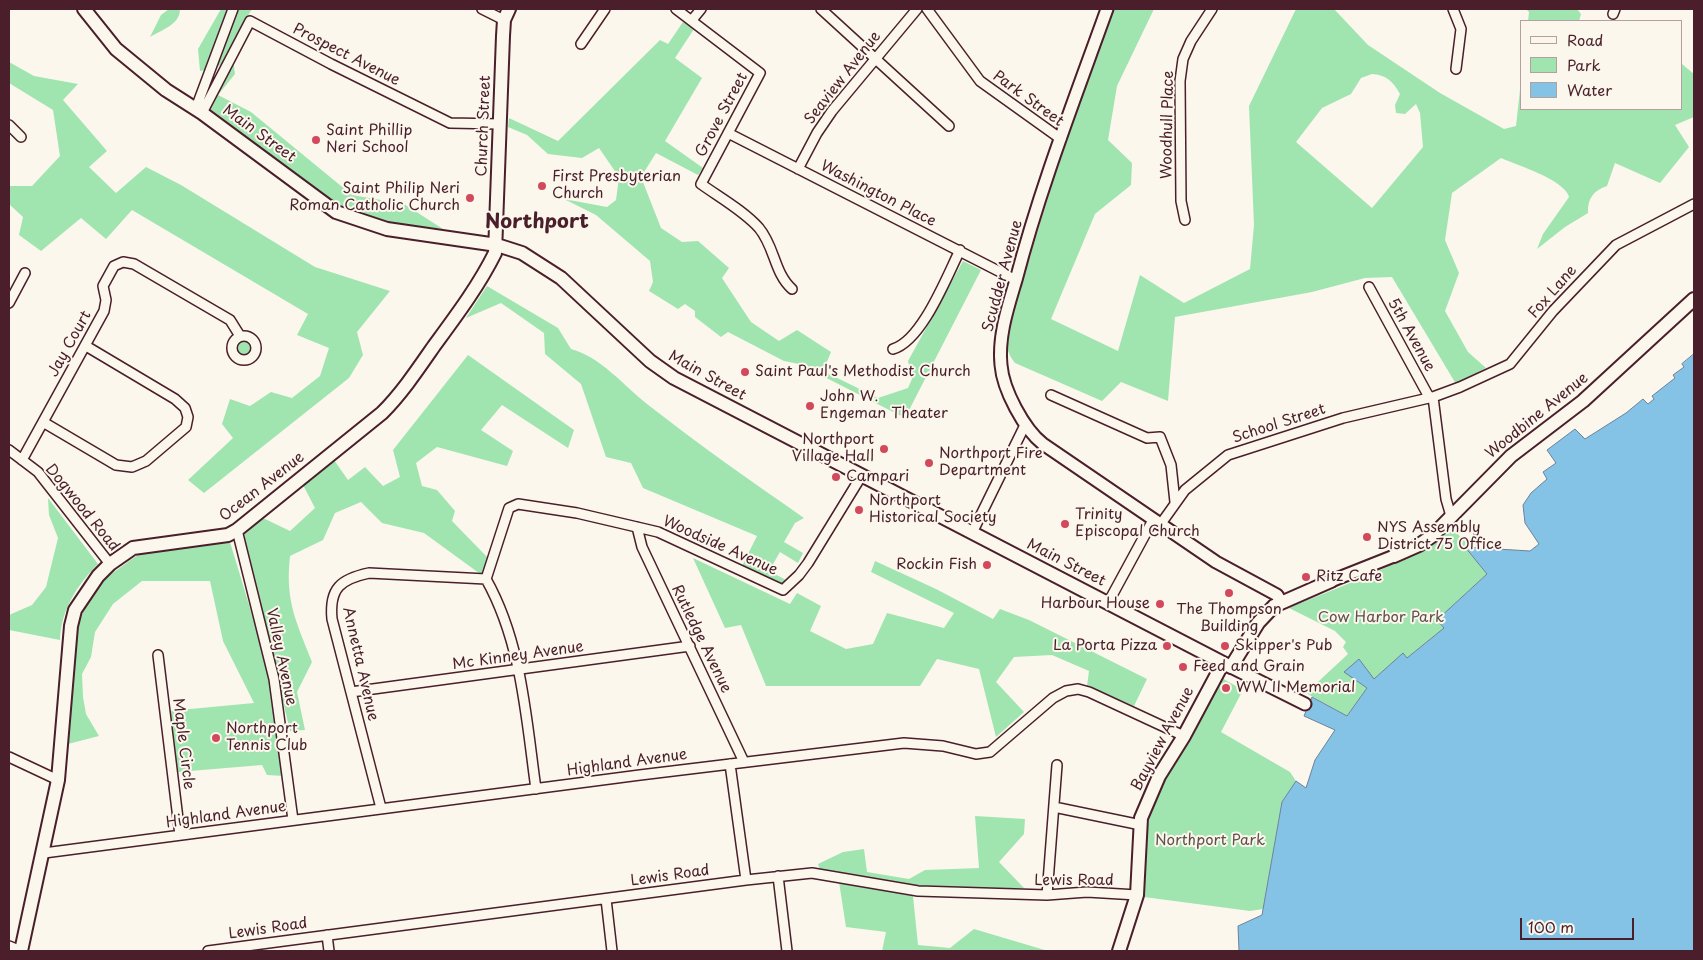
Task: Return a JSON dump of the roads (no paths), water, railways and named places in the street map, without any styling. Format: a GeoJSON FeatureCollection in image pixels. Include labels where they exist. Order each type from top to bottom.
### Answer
{"type":"FeatureCollection","features":[{"type":"Feature","properties":{"kind":"main road","name":"Main Street"},"geometry":{"type":"LineString","coordinates":[[84,9],[116,49],[166,90],[199,110],[344,216],[411,234],[497,245],[522,253],[561,278],[662,371],[1227,665]]}},
{"type":"Feature","properties":{"kind":"main road","name":"Church Street"},"geometry":{"type":"LineString","coordinates":[[497,245],[500,124],[507,14]]}},
{"type":"Feature","properties":{"kind":"main road","name":"Ocean Avenue"},"geometry":{"type":"LineString","coordinates":[[21,951],[44,853],[58,780],[71,626],[75,610],[98,576],[110,564],[133,548],[228,535],[237,530],[396,399],[476,288],[495,253],[497,245]]}},
{"type":"Feature","properties":{"kind":"main road","name":"Woodbine Avenue"},"geometry":{"type":"LineString","coordinates":[[1394,556],[1420,545],[1432,536],[1510,456],[1584,401],[1694,299]]}},
{"type":"Feature","properties":{"kind":"main road","name":"Woodbine Avenue"},"geometry":{"type":"LineString","coordinates":[[1227,665],[1258,623],[1274,606],[1332,581]]}},
{"type":"Feature","properties":{"kind":"main road","name":"Bayview Avenue"},"geometry":{"type":"LineString","coordinates":[[1119,951],[1136,895],[1141,818],[1159,776],[1227,665]]}},
{"type":"Feature","properties":{"kind":"street"},"geometry":{"type":"LineString","coordinates":[[199,110],[233,9]]}},
{"type":"Feature","properties":{"kind":"street"},"geometry":{"type":"LineString","coordinates":[[482,9],[507,14]]}},
{"type":"Feature","properties":{"kind":"street"},"geometry":{"type":"LineString","coordinates":[[581,44],[606,9]]}},
{"type":"Feature","properties":{"kind":"street","name":"Grove Street"},"geometry":{"type":"LineString","coordinates":[[676,9],[760,73],[701,184],[759,228],[768,242],[781,277],[792,289]]}},
{"type":"Feature","properties":{"kind":"street"},"geometry":{"type":"LineString","coordinates":[[692,20],[701,9]]}},
{"type":"Feature","properties":{"kind":"street"},"geometry":{"type":"LineString","coordinates":[[821,9],[950,126]]}},
{"type":"Feature","properties":{"kind":"street","name":"Seaview Avenue"},"geometry":{"type":"LineString","coordinates":[[798,169],[824,122],[874,58],[917,9]]}},
{"type":"Feature","properties":{"kind":"street","name":"Park Street"},"geometry":{"type":"LineString","coordinates":[[927,9],[980,81],[1061,139]]}},
{"type":"Feature","properties":{"kind":"street","name":"Scudder Avenue"},"geometry":{"type":"LineString","coordinates":[[1107,9],[1027,238],[1002,330],[1001,367],[1008,390],[1025,425],[1036,439],[1216,562],[1277,595],[1281,602]]}},
{"type":"Feature","properties":{"kind":"street","name":"Woodhull Place"},"geometry":{"type":"LineString","coordinates":[[1185,220],[1181,201],[1180,81],[1183,59],[1191,40],[1212,9]]}},
{"type":"Feature","properties":{"kind":"street"},"geometry":{"type":"LineString","coordinates":[[1453,9],[1461,29],[1456,69]]}},
{"type":"Feature","properties":{"kind":"street","name":"Prospect Avenue"},"geometry":{"type":"LineString","coordinates":[[199,110],[250,21],[330,64],[450,123],[500,124]]}},
{"type":"Feature","properties":{"kind":"street"},"geometry":{"type":"LineString","coordinates":[[9,125],[21,137]]}},
{"type":"Feature","properties":{"kind":"street","name":"Washington Place"},"geometry":{"type":"LineString","coordinates":[[728,133],[1016,280]]}},
{"type":"Feature","properties":{"kind":"street","name":"Fox Lane"},"geometry":{"type":"LineString","coordinates":[[1431,397],[1460,387],[1510,364],[1553,311],[1616,245],[1694,204]]}},
{"type":"Feature","properties":{"kind":"street"},"geometry":{"type":"LineString","coordinates":[[893,349],[905,343],[928,314],[960,250]]}},
{"type":"Feature","properties":{"kind":"street","name":"Jay Court"},"geometry":{"type":"LineString","coordinates":[[22,460],[104,311],[106,300],[103,286],[114,266],[123,262],[134,264],[230,320],[240,336]]}},
{"type":"Feature","properties":{"kind":"street"},"geometry":{"type":"LineString","coordinates":[[9,303],[25,273]]}},
{"type":"Feature","properties":{"kind":"street","name":"5th Avenue"},"geometry":{"type":"LineString","coordinates":[[1369,287],[1431,397],[1446,499],[1451,516]]}},
{"type":"Feature","properties":{"kind":"street"},"geometry":{"type":"LineString","coordinates":[[43,422],[116,465],[132,467],[146,461],[186,427],[188,417],[184,408],[175,399],[86,346]]}},
{"type":"Feature","properties":{"kind":"street"},"geometry":{"type":"LineString","coordinates":[[1051,395],[1147,438],[1160,437],[1171,465],[1175,502]]}},
{"type":"Feature","properties":{"kind":"street","name":"School Street"},"geometry":{"type":"LineString","coordinates":[[1108,603],[1156,522],[1185,490],[1228,455],[1333,420],[1431,397]]}},
{"type":"Feature","properties":{"kind":"street"},"geometry":{"type":"LineString","coordinates":[[972,533],[1025,425]]}},
{"type":"Feature","properties":{"kind":"street","name":"Dogwood Road"},"geometry":{"type":"LineString","coordinates":[[9,450],[38,472],[54,490],[110,564]]}},
{"type":"Feature","properties":{"kind":"street","name":"Woodside Avenue"},"geometry":{"type":"LineString","coordinates":[[486,579],[508,508],[518,504],[577,513],[658,532],[783,590],[808,563],[862,475]]}},
{"type":"Feature","properties":{"kind":"street","name":"Rutledge Avenue"},"geometry":{"type":"LineString","coordinates":[[637,527],[642,547],[744,762]]}},
{"type":"Feature","properties":{"kind":"street","name":"Valley Avenue"},"geometry":{"type":"LineString","coordinates":[[237,530],[274,679],[293,820]]}},
{"type":"Feature","properties":{"kind":"street","name":"Woodbine Avenue"},"geometry":{"type":"LineString","coordinates":[[1332,581],[1394,556]]}},
{"type":"Feature","properties":{"kind":"street","name":"Annetta Avenue"},"geometry":{"type":"LineString","coordinates":[[380,808],[331,607],[333,596],[340,584],[354,576],[369,573],[486,579]]}},
{"type":"Feature","properties":{"kind":"street"},"geometry":{"type":"LineString","coordinates":[[486,579],[504,615],[520,670],[536,789]]}},
{"type":"Feature","properties":{"kind":"street","name":"Mc Kinney Avenue"},"geometry":{"type":"LineString","coordinates":[[351,692],[690,646]]}},
{"type":"Feature","properties":{"kind":"street","name":"Maple Circle"},"geometry":{"type":"LineString","coordinates":[[158,655],[180,835]]}},
{"type":"Feature","properties":{"kind":"street","name":"Main Street"},"geometry":{"type":"LineString","coordinates":[[1227,665],[1305,704]]}},
{"type":"Feature","properties":{"kind":"street","name":"Highland Avenue"},"geometry":{"type":"LineString","coordinates":[[44,853],[380,808],[744,762],[904,744],[943,746],[976,754],[990,752],[1053,698],[1066,691],[1078,689],[1089,692],[1184,736]]}},
{"type":"Feature","properties":{"kind":"street"},"geometry":{"type":"LineString","coordinates":[[9,757],[58,780]]}},
{"type":"Feature","properties":{"kind":"street"},"geometry":{"type":"LineString","coordinates":[[730,764],[746,880]]}},
{"type":"Feature","properties":{"kind":"street"},"geometry":{"type":"LineString","coordinates":[[1048,895],[1057,764]]}},
{"type":"Feature","properties":{"kind":"street"},"geometry":{"type":"LineString","coordinates":[[1054,807],[1141,825]]}},
{"type":"Feature","properties":{"kind":"street","name":"Lewis Road"},"geometry":{"type":"LineString","coordinates":[[208,951],[746,880],[812,873],[918,891],[1048,895],[1087,892],[1136,895]]}},
{"type":"Feature","properties":{"kind":"street"},"geometry":{"type":"LineString","coordinates":[[778,876],[787,951]]}},
{"type":"Feature","properties":{"kind":"street"},"geometry":{"type":"LineString","coordinates":[[606,899],[612,951]]}},
{"type":"Feature","properties":{"kind":"street"},"geometry":{"type":"LineString","coordinates":[[327,935],[329,951]]}},
{"type":"Feature","properties":{"kind":"street"},"geometry":{"type":"LineString","coordinates":[[9,946],[21,951]]}},
{"type":"Feature","properties":{"kind":"water"},"geometry":{"type":"Polygon","coordinates":[[[1694,354],[1694,951],[1239,951],[1238,926],[1262,915],[1282,802],[1296,781],[1306,788],[1315,760],[1335,730],[1304,716],[1312,697],[1347,716],[1367,688],[1344,672],[1359,659],[1374,679],[1403,653],[1407,658],[1444,628],[1437,620],[1487,574],[1465,547],[1530,551],[1539,544],[1525,523],[1523,505],[1531,493],[1547,479],[1543,472],[1556,463],[1547,450],[1575,429],[1585,439],[1626,413],[1643,399],[1648,404],[1654,399],[1652,396],[1675,378],[1673,375],[1684,367],[1682,364],[1694,354]]]}},
{"type":"Feature","properties":{"kind":"place","name":"Saint Phillip Neri School"},"geometry":{"type":"Point","coordinates":[316,140]}},
{"type":"Feature","properties":{"kind":"place","name":"First Presbyterian Church"},"geometry":{"type":"Point","coordinates":[542,186]}},
{"type":"Feature","properties":{"kind":"place","name":"Saint Philip Neri Roman Catholic Church"},"geometry":{"type":"Point","coordinates":[470,198]}},
{"type":"Feature","properties":{"kind":"place","name":"Saint Paul's Methodist Church"},"geometry":{"type":"Point","coordinates":[745,372]}},
{"type":"Feature","properties":{"kind":"place","name":"John W. Engeman Theater"},"geometry":{"type":"Point","coordinates":[810,406]}},
{"type":"Feature","properties":{"kind":"place","name":"Northport Village Hall"},"geometry":{"type":"Point","coordinates":[884,449]}},
{"type":"Feature","properties":{"kind":"place","name":"Northport Fire Department"},"geometry":{"type":"Point","coordinates":[929,463]}},
{"type":"Feature","properties":{"kind":"place","name":"Campari"},"geometry":{"type":"Point","coordinates":[836,477]}},
{"type":"Feature","properties":{"kind":"place","name":"Northport Historical Society"},"geometry":{"type":"Point","coordinates":[859,510]}},
{"type":"Feature","properties":{"kind":"place","name":"Trinity Episcopal Church"},"geometry":{"type":"Point","coordinates":[1065,524]}},
{"type":"Feature","properties":{"kind":"place","name":"NYS Assembly District 75 Office"},"geometry":{"type":"Point","coordinates":[1367,537]}},
{"type":"Feature","properties":{"kind":"place","name":"Rockin Fish"},"geometry":{"type":"Point","coordinates":[987,565]}},
{"type":"Feature","properties":{"kind":"place","name":"Ritz Cafe"},"geometry":{"type":"Point","coordinates":[1306,577]}},
{"type":"Feature","properties":{"kind":"place","name":"The Thompson Building"},"geometry":{"type":"Point","coordinates":[1229,593]}},
{"type":"Feature","properties":{"kind":"place","name":"Harbour House"},"geometry":{"type":"Point","coordinates":[1160,604]}},
{"type":"Feature","properties":{"kind":"place","name":"La Porta Pizza"},"geometry":{"type":"Point","coordinates":[1167,646]}},
{"type":"Feature","properties":{"kind":"place","name":"Skipper's Pub"},"geometry":{"type":"Point","coordinates":[1225,646]}},
{"type":"Feature","properties":{"kind":"place","name":"Feed and Grain"},"geometry":{"type":"Point","coordinates":[1183,667]}},
{"type":"Feature","properties":{"kind":"place","name":"WW II Memorial"},"geometry":{"type":"Point","coordinates":[1226,688]}},
{"type":"Feature","properties":{"kind":"place","name":"Northport Tennis Club"},"geometry":{"type":"Point","coordinates":[216,738]}},
{"type":"Feature","properties":{"kind":"district","name":"Northport"},"geometry":{"type":"Point","coordinates":[537,222]}},
{"type":"Feature","properties":{"kind":"park label","name":"Cow Harbor Park"},"geometry":{"type":"Point","coordinates":[1381,618]}},
{"type":"Feature","properties":{"kind":"park label","name":"Northport Park"},"geometry":{"type":"Point","coordinates":[1210,841]}}]}
